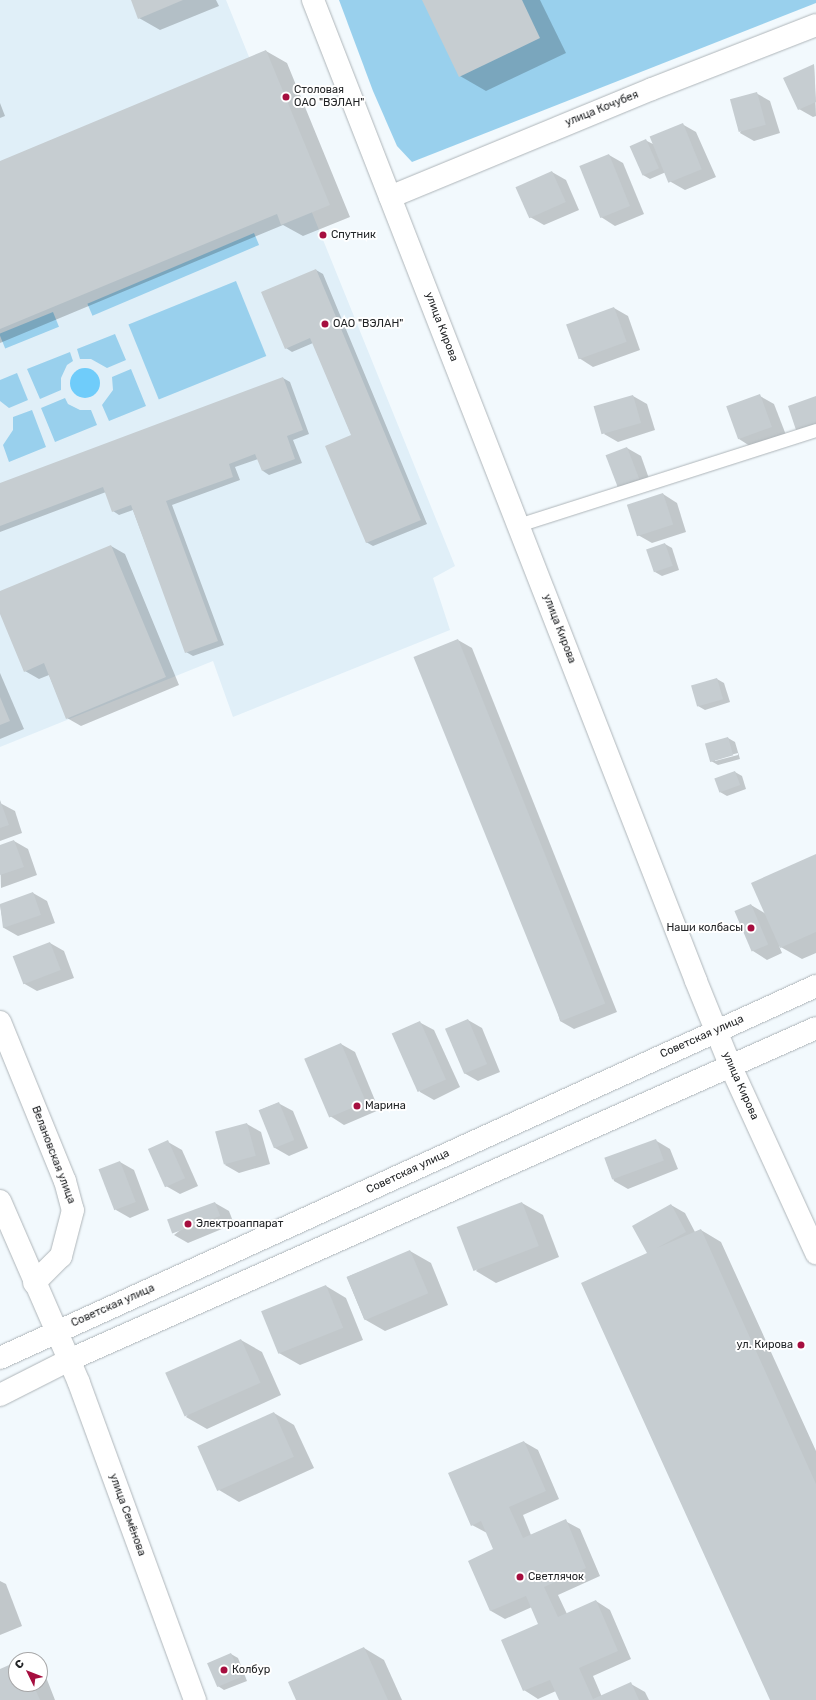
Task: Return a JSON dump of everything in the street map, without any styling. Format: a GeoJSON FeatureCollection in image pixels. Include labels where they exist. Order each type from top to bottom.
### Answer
{"type":"FeatureCollection","features":[{"type":"Feature","properties":{"kind":"street","name":"улица Кирова"},"geometry":{"type":"LineString","coordinates":[[313,0],[716,1030],[731,1067],[816,1253]]}},
{"type":"Feature","properties":{"kind":"street","name":"улица Кочубея"},"geometry":{"type":"LineString","coordinates":[[390,196],[652,89],[816,25]]}},
{"type":"Feature","properties":{"kind":"street","name":"Советская улица"},"geometry":{"type":"LineString","coordinates":[[0,1358],[716,1030],[816,986]]}},
{"type":"Feature","properties":{"kind":"street","name":"Велановская улица"},"geometry":{"type":"LineString","coordinates":[[0,1022],[65,1181],[73,1210],[61,1256],[34,1283]]}},
{"type":"Feature","properties":{"kind":"street"},"geometry":{"type":"LineString","coordinates":[[0,1395],[69,1360],[816,1028]]}},
{"type":"Feature","properties":{"kind":"street"},"geometry":{"type":"LineString","coordinates":[[0,1201],[56,1332]]}},
{"type":"Feature","properties":{"kind":"street","name":"улица Семёнова"},"geometry":{"type":"LineString","coordinates":[[56,1332],[69,1360],[195,1700]]}},
{"type":"Feature","properties":{"kind":"lane"},"geometry":{"type":"LineString","coordinates":[[518,525],[816,430]]}},
{"type":"Feature","properties":{"kind":"shaded area","name":"ОАО \"ВЭЛАН\""},"geometry":{"type":"Polygon","coordinates":[[[0,0],[226,0],[455,566],[433,578],[450,630],[233,717],[213,661],[0,747],[0,0]]]}},
{"type":"Feature","properties":{"kind":"shaded area"},"geometry":{"type":"Polygon","coordinates":[[[339,0],[816,0],[816,3],[412,162],[397,146],[373,91],[339,0]]]}},
{"type":"Feature","properties":{"kind":"shaded area"},"geometry":{"type":"Polygon","coordinates":[[[254,233],[259,245],[92,316],[87,304],[254,233]]]}},
{"type":"Feature","properties":{"kind":"shaded area"},"geometry":{"type":"Polygon","coordinates":[[[236,281],[266,356],[159,400],[128,324],[236,281]]]}},
{"type":"Feature","properties":{"kind":"shaded area"},"geometry":{"type":"Polygon","coordinates":[[[53,312],[59,327],[5,349],[0,333],[53,312]]]}},
{"type":"Feature","properties":{"kind":"shaded area"},"geometry":{"type":"Polygon","coordinates":[[[115,334],[126,360],[107,368],[91,359],[80,359],[77,349],[115,334]]]}},
{"type":"Feature","properties":{"kind":"shaded area"},"geometry":{"type":"Polygon","coordinates":[[[70,352],[73,361],[67,365],[61,378],[61,390],[40,399],[27,369],[70,352]]]}},
{"type":"Feature","properties":{"kind":"shaded area"},"geometry":{"type":"Polygon","coordinates":[[[85,368],[96,372],[100,383],[96,394],[85,398],[74,394],[70,383],[74,372],[85,368]]]}},
{"type":"Feature","properties":{"kind":"shaded area"},"geometry":{"type":"Polygon","coordinates":[[[131,369],[146,406],[109,421],[102,405],[113,390],[112,377],[131,369]]]}},
{"type":"Feature","properties":{"kind":"shaded area"},"geometry":{"type":"Polygon","coordinates":[[[17,373],[28,400],[9,408],[0,401],[0,380],[17,373]]]}},
{"type":"Feature","properties":{"kind":"shaded area"},"geometry":{"type":"Polygon","coordinates":[[[65,398],[68,404],[80,410],[91,410],[97,425],[55,442],[41,408],[65,398]]]}},
{"type":"Feature","properties":{"kind":"shaded area"},"geometry":{"type":"Polygon","coordinates":[[[32,410],[46,447],[9,462],[3,445],[13,430],[13,417],[32,410]]]}},
{"type":"Feature","properties":{"kind":"building"},"geometry":{"type":"Polygon","coordinates":[[[131,0],[183,0],[138,19],[131,0]]]}},
{"type":"Feature","properties":{"kind":"building"},"geometry":{"type":"Polygon","coordinates":[[[422,0],[522,0],[540,38],[459,77],[422,0]]]}},
{"type":"Feature","properties":{"kind":"building"},"geometry":{"type":"Polygon","coordinates":[[[266,50],[330,205],[281,225],[277,214],[0,329],[0,161],[266,50]]]}},
{"type":"Feature","properties":{"kind":"building"},"geometry":{"type":"Polygon","coordinates":[[[814,64],[816,102],[798,110],[783,78],[814,64]]]}},
{"type":"Feature","properties":{"kind":"building"},"geometry":{"type":"Polygon","coordinates":[[[757,92],[766,125],[739,132],[730,99],[757,92]]]}},
{"type":"Feature","properties":{"kind":"building"},"geometry":{"type":"Polygon","coordinates":[[[683,123],[702,169],[668,183],[650,136],[683,123]]]}},
{"type":"Feature","properties":{"kind":"building"},"geometry":{"type":"Polygon","coordinates":[[[646,139],[659,168],[643,176],[630,146],[646,139]]]}},
{"type":"Feature","properties":{"kind":"building"},"geometry":{"type":"Polygon","coordinates":[[[609,154],[630,206],[600,218],[579,166],[609,154]]]}},
{"type":"Feature","properties":{"kind":"building"},"geometry":{"type":"Polygon","coordinates":[[[552,171],[566,202],[529,218],[515,187],[552,171]]]}},
{"type":"Feature","properties":{"kind":"building"},"geometry":{"type":"Polygon","coordinates":[[[316,269],[421,520],[366,543],[325,446],[351,435],[310,338],[285,349],[261,292],[316,269]]]}},
{"type":"Feature","properties":{"kind":"building"},"geometry":{"type":"Polygon","coordinates":[[[614,307],[627,342],[579,359],[566,324],[614,307]]]}},
{"type":"Feature","properties":{"kind":"building"},"geometry":{"type":"Polygon","coordinates":[[[283,377],[303,430],[287,436],[295,459],[262,471],[255,454],[229,464],[233,477],[166,501],[218,641],[185,653],[131,505],[112,512],[103,487],[0,526],[0,483],[283,377]]]}},
{"type":"Feature","properties":{"kind":"building"},"geometry":{"type":"Polygon","coordinates":[[[760,394],[772,427],[738,439],[726,406],[760,394]]]}},
{"type":"Feature","properties":{"kind":"building"},"geometry":{"type":"Polygon","coordinates":[[[633,395],[641,423],[602,434],[594,406],[633,395]]]}},
{"type":"Feature","properties":{"kind":"building"},"geometry":{"type":"Polygon","coordinates":[[[816,396],[816,424],[796,430],[788,406],[816,396]]]}},
{"type":"Feature","properties":{"kind":"building"},"geometry":{"type":"Polygon","coordinates":[[[627,447],[639,479],[618,487],[606,455],[627,447]]]}},
{"type":"Feature","properties":{"kind":"building"},"geometry":{"type":"Polygon","coordinates":[[[663,493],[673,524],[637,536],[627,505],[663,493]]]}},
{"type":"Feature","properties":{"kind":"building"},"geometry":{"type":"Polygon","coordinates":[[[665,543],[673,566],[654,572],[646,550],[665,543]]]}},
{"type":"Feature","properties":{"kind":"building"},"geometry":{"type":"Polygon","coordinates":[[[111,545],[166,677],[66,719],[44,663],[24,672],[0,614],[0,591],[111,545]]]}},
{"type":"Feature","properties":{"kind":"building"},"geometry":{"type":"Polygon","coordinates":[[[458,639],[605,1003],[561,1021],[413,657],[458,639]]]}},
{"type":"Feature","properties":{"kind":"building"},"geometry":{"type":"Polygon","coordinates":[[[717,678],[723,699],[697,707],[691,685],[717,678]]]}},
{"type":"Feature","properties":{"kind":"building"},"geometry":{"type":"Polygon","coordinates":[[[0,697],[10,721],[0,725],[0,697]]]}},
{"type":"Feature","properties":{"kind":"building"},"geometry":{"type":"Polygon","coordinates":[[[728,737],[733,755],[710,762],[705,744],[728,737]]]}},
{"type":"Feature","properties":{"kind":"building"},"geometry":{"type":"Polygon","coordinates":[[[735,771],[740,785],[719,793],[714,779],[735,771]]]}},
{"type":"Feature","properties":{"kind":"building"},"geometry":{"type":"Polygon","coordinates":[[[0,800],[9,825],[0,828],[0,800]]]}},
{"type":"Feature","properties":{"kind":"building"},"geometry":{"type":"Polygon","coordinates":[[[14,840],[24,867],[0,875],[0,845],[14,840]]]}},
{"type":"Feature","properties":{"kind":"building"},"geometry":{"type":"Polygon","coordinates":[[[816,854],[816,932],[780,948],[751,883],[816,854]]]}},
{"type":"Feature","properties":{"kind":"building"},"geometry":{"type":"Polygon","coordinates":[[[33,892],[41,915],[3,928],[0,904],[33,892]]]}},
{"type":"Feature","properties":{"kind":"building","name":"Наши колбасы"},"geometry":{"type":"Polygon","coordinates":[[[751,904],[768,945],[752,952],[734,911],[751,904]]]}},
{"type":"Feature","properties":{"kind":"building"},"geometry":{"type":"Polygon","coordinates":[[[50,942],[61,970],[23,984],[13,956],[50,942]]]}},
{"type":"Feature","properties":{"kind":"building"},"geometry":{"type":"Polygon","coordinates":[[[468,1019],[487,1064],[464,1074],[445,1029],[468,1019]]]}},
{"type":"Feature","properties":{"kind":"building"},"geometry":{"type":"Polygon","coordinates":[[[420,1021],[446,1079],[418,1092],[392,1034],[420,1021]]]}},
{"type":"Feature","properties":{"kind":"building"},"geometry":{"type":"Polygon","coordinates":[[[341,1043],[366,1102],[329,1118],[304,1059],[341,1043]]]}},
{"type":"Feature","properties":{"kind":"building"},"geometry":{"type":"Polygon","coordinates":[[[279,1102],[294,1140],[274,1148],[259,1110],[279,1102]]]}},
{"type":"Feature","properties":{"kind":"building"},"geometry":{"type":"Polygon","coordinates":[[[247,1123],[256,1156],[224,1164],[215,1132],[247,1123]]]}},
{"type":"Feature","properties":{"kind":"building"},"geometry":{"type":"Polygon","coordinates":[[[656,1139],[664,1161],[612,1179],[604,1158],[656,1139]]]}},
{"type":"Feature","properties":{"kind":"building"},"geometry":{"type":"Polygon","coordinates":[[[168,1140],[185,1178],[165,1187],[148,1149],[168,1140]]]}},
{"type":"Feature","properties":{"kind":"building"},"geometry":{"type":"Polygon","coordinates":[[[120,1161],[136,1202],[114,1210],[99,1169],[120,1161]]]}},
{"type":"Feature","properties":{"kind":"building"},"geometry":{"type":"Polygon","coordinates":[[[215,1202],[220,1216],[172,1234],[167,1219],[215,1202]]]}},
{"type":"Feature","properties":{"kind":"building"},"geometry":{"type":"Polygon","coordinates":[[[522,1202],[539,1246],[473,1271],[457,1227],[522,1202]]]}},
{"type":"Feature","properties":{"kind":"building"},"geometry":{"type":"Polygon","coordinates":[[[671,1204],[686,1232],[657,1248],[701,1229],[816,1484],[816,1700],[770,1700],[581,1283],[647,1253],[632,1226],[671,1204]]]}},
{"type":"Feature","properties":{"kind":"building"},"geometry":{"type":"Polygon","coordinates":[[[410,1250],[428,1293],[365,1320],[346,1277],[410,1250]]]}},
{"type":"Feature","properties":{"kind":"building"},"geometry":{"type":"Polygon","coordinates":[[[326,1285],[343,1328],[278,1354],[261,1311],[326,1285]]]}},
{"type":"Feature","properties":{"kind":"building"},"geometry":{"type":"Polygon","coordinates":[[[241,1339],[261,1383],[185,1417],[165,1373],[241,1339]]]}},
{"type":"Feature","properties":{"kind":"building"},"geometry":{"type":"Polygon","coordinates":[[[274,1412],[294,1457],[217,1491],[197,1446],[274,1412]]]}},
{"type":"Feature","properties":{"kind":"building","name":"Светлячок"},"geometry":{"type":"Polygon","coordinates":[[[524,1441],[546,1491],[509,1507],[523,1538],[566,1519],[586,1568],[544,1587],[558,1617],[596,1600],[618,1651],[579,1668],[593,1699],[631,1682],[639,1700],[559,1700],[550,1680],[523,1691],[501,1640],[538,1624],[526,1596],[490,1611],[468,1561],[493,1549],[481,1521],[471,1526],[448,1473],[524,1441]]]}},
{"type":"Feature","properties":{"kind":"building"},"geometry":{"type":"Polygon","coordinates":[[[364,1647],[388,1700],[296,1700],[288,1682],[364,1647]]]}},
{"type":"Feature","properties":{"kind":"building","name":"Колбур"},"geometry":{"type":"Polygon","coordinates":[[[231,1653],[241,1677],[217,1687],[207,1663],[231,1653]]]}},
{"type":"Feature","properties":{"kind":"building"},"geometry":{"type":"Polygon","coordinates":[[[8,1666],[8,1692],[36,1692],[40,1700],[0,1700],[0,1669],[8,1666]]]}},
{"type":"Feature","properties":{"kind":"place","name":"Столовая ОАО \"ВЭЛАН\""},"geometry":{"type":"Point","coordinates":[286,97]}},
{"type":"Feature","properties":{"kind":"place","name":"Спутник"},"geometry":{"type":"Point","coordinates":[323,235]}},
{"type":"Feature","properties":{"kind":"place","name":"ОАО \"ВЭЛАН\""},"geometry":{"type":"Point","coordinates":[325,324]}},
{"type":"Feature","properties":{"kind":"place","name":"Наши колбасы"},"geometry":{"type":"Point","coordinates":[751,928]}},
{"type":"Feature","properties":{"kind":"place","name":"Марина"},"geometry":{"type":"Point","coordinates":[357,1106]}},
{"type":"Feature","properties":{"kind":"place","name":"Электроаппарат"},"geometry":{"type":"Point","coordinates":[188,1224]}},
{"type":"Feature","properties":{"kind":"place","name":"ул. Кирова"},"geometry":{"type":"Point","coordinates":[801,1345]}},
{"type":"Feature","properties":{"kind":"place","name":"Светлячок"},"geometry":{"type":"Point","coordinates":[520,1577]}},
{"type":"Feature","properties":{"kind":"place","name":"Колбур"},"geometry":{"type":"Point","coordinates":[224,1670]}}]}
